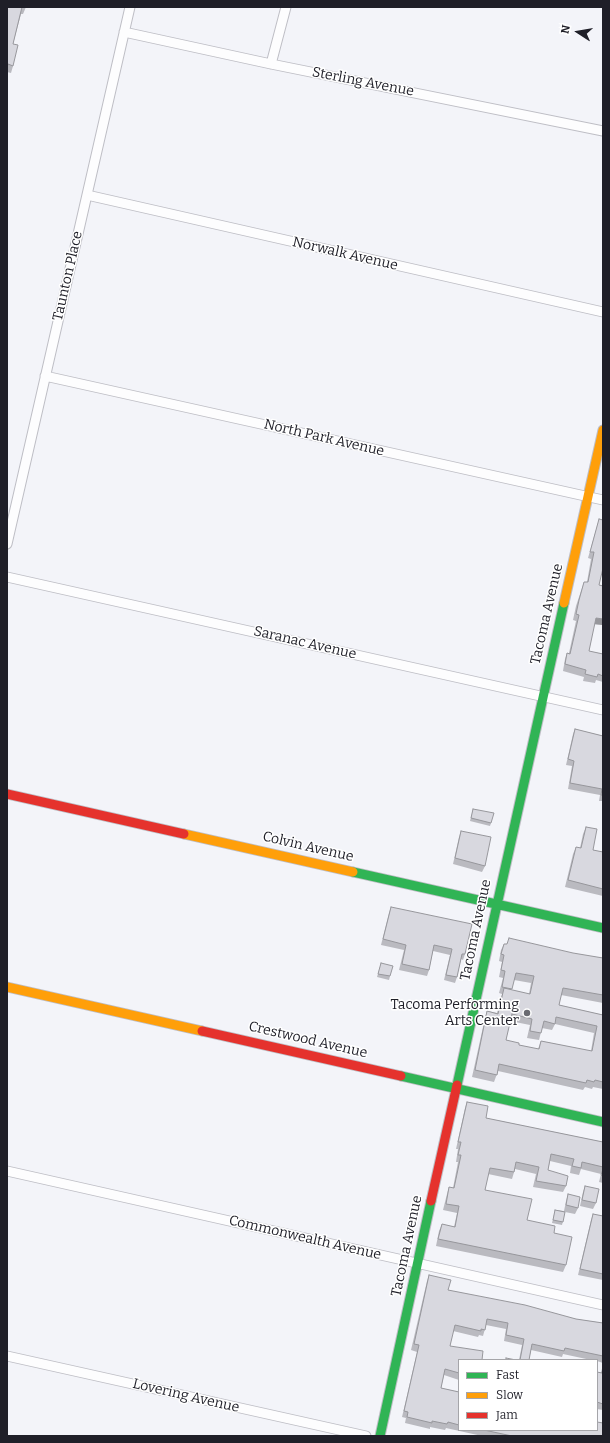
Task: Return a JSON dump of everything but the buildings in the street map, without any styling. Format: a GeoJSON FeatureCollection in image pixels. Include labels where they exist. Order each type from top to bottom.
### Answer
{"type":"FeatureCollection","features":[{"type":"Feature","properties":{"kind":"street","name":"Taunton Place"},"geometry":{"type":"LineString","coordinates":[[7,544],[130,7]]}},
{"type":"Feature","properties":{"kind":"street"},"geometry":{"type":"LineString","coordinates":[[271,64],[286,7]]}},
{"type":"Feature","properties":{"kind":"street","name":"Sterling Avenue"},"geometry":{"type":"LineString","coordinates":[[124,32],[271,64],[603,131]]}},
{"type":"Feature","properties":{"kind":"street","name":"Norwalk Avenue"},"geometry":{"type":"LineString","coordinates":[[86,195],[603,312]]}},
{"type":"Feature","properties":{"kind":"street","name":"North Park Avenue"},"geometry":{"type":"LineString","coordinates":[[45,376],[603,500]]}},
{"type":"Feature","properties":{"kind":"street","name":"Tacoma Avenue"},"geometry":{"type":"LineString","coordinates":[[380,1436],[496,904],[603,430]]}},
{"type":"Feature","properties":{"kind":"street","name":"Saranac Avenue"},"geometry":{"type":"LineString","coordinates":[[7,577],[603,710]]}},
{"type":"Feature","properties":{"kind":"street","name":"Colvin Avenue"},"geometry":{"type":"LineString","coordinates":[[7,794],[603,928]]}},
{"type":"Feature","properties":{"kind":"street","name":"Crestwood Avenue"},"geometry":{"type":"LineString","coordinates":[[7,986],[603,1122]]}},
{"type":"Feature","properties":{"kind":"street","name":"Commonwealth Avenue"},"geometry":{"type":"LineString","coordinates":[[7,1172],[603,1305]]}},
{"type":"Feature","properties":{"kind":"street","name":"Lovering Avenue"},"geometry":{"type":"LineString","coordinates":[[7,1356],[366,1436]]}},
{"type":"Feature","properties":{"kind":"traffic: fast"},"geometry":{"type":"LineString","coordinates":[[457,1085],[564,603]]}},
{"type":"Feature","properties":{"kind":"traffic: fast"},"geometry":{"type":"LineString","coordinates":[[353,872],[603,928]]}},
{"type":"Feature","properties":{"kind":"traffic: fast"},"geometry":{"type":"LineString","coordinates":[[401,1076],[603,1122]]}},
{"type":"Feature","properties":{"kind":"traffic: fast"},"geometry":{"type":"LineString","coordinates":[[380,1436],[431,1201]]}},
{"type":"Feature","properties":{"kind":"traffic: slow"},"geometry":{"type":"LineString","coordinates":[[564,603],[603,430]]}},
{"type":"Feature","properties":{"kind":"traffic: slow"},"geometry":{"type":"LineString","coordinates":[[184,834],[353,872]]}},
{"type":"Feature","properties":{"kind":"traffic: slow"},"geometry":{"type":"LineString","coordinates":[[7,987],[202,1031]]}},
{"type":"Feature","properties":{"kind":"traffic: jam"},"geometry":{"type":"LineString","coordinates":[[7,794],[184,834]]}},
{"type":"Feature","properties":{"kind":"traffic: jam"},"geometry":{"type":"LineString","coordinates":[[202,1031],[401,1076]]}},
{"type":"Feature","properties":{"kind":"traffic: jam"},"geometry":{"type":"LineString","coordinates":[[431,1201],[457,1085]]}},
{"type":"Feature","properties":{"kind":"place","name":"Tacoma Performing Arts Center"},"geometry":{"type":"Point","coordinates":[527,1013]}}]}
